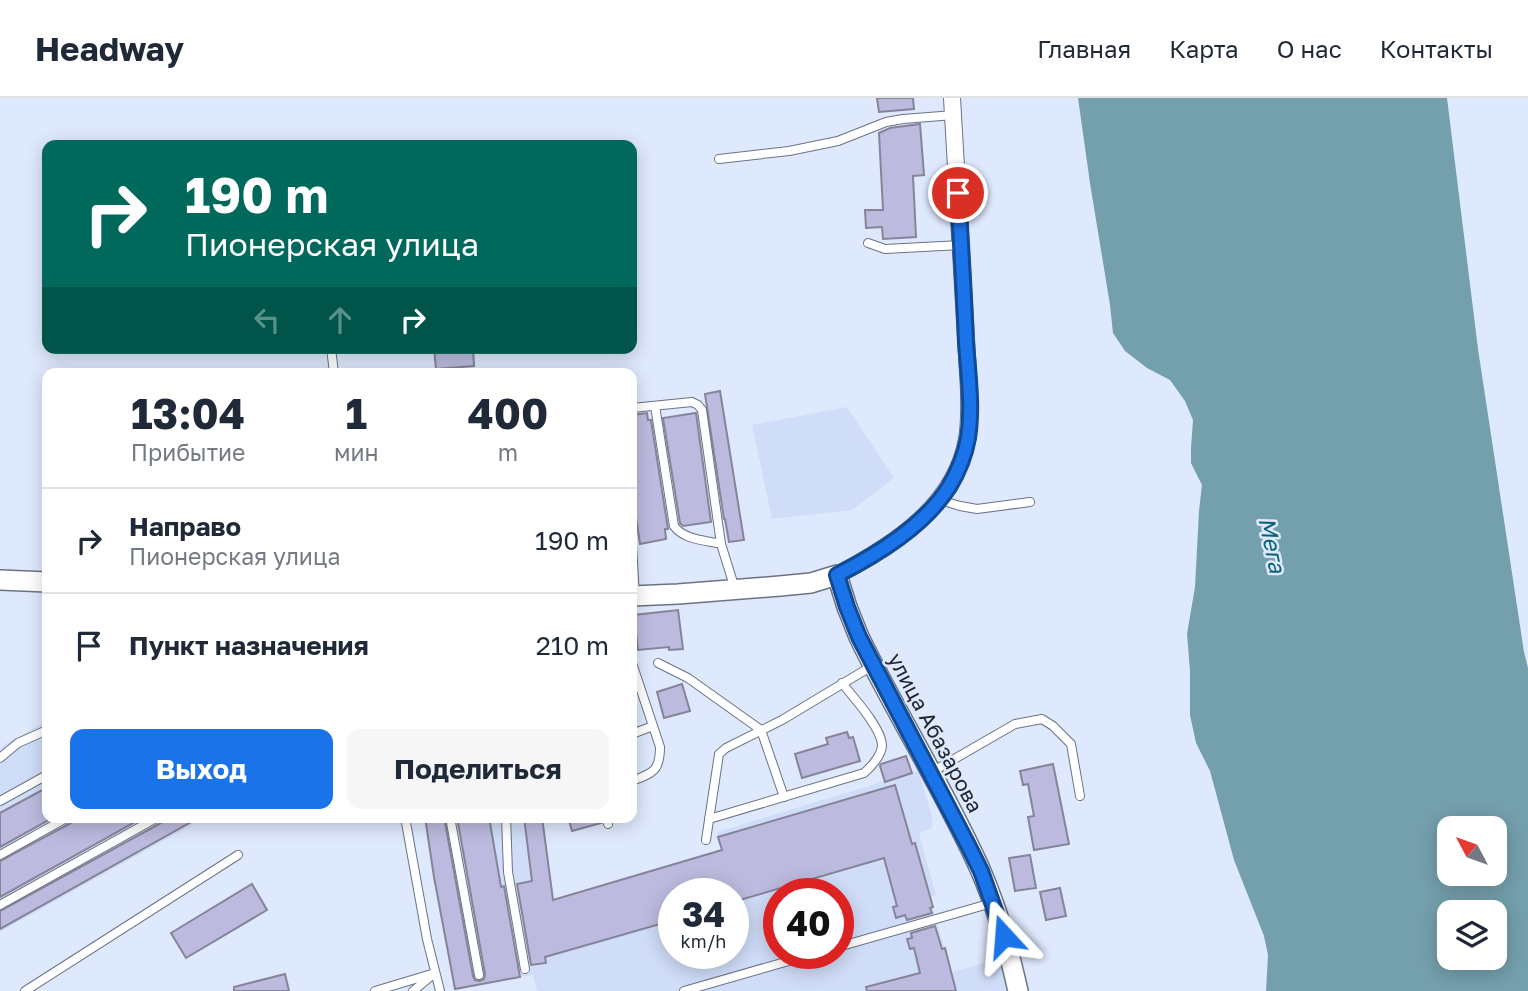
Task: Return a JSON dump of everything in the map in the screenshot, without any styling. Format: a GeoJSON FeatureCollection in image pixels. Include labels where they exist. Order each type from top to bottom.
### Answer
{"type":"FeatureCollection","features":[{"type":"Feature","properties":{"kind":"street"},"geometry":{"type":"LineString","coordinates":[[637,596],[811,583],[837,575],[859,564],[911,528],[940,500],[957,473],[968,437],[969,390],[952,98]]}},
{"type":"Feature","properties":{"kind":"street","name":"улица Абазарова"},"geometry":{"type":"LineString","coordinates":[[837,575],[851,617],[873,666],[981,871],[1011,958],[1018,991]]}},
{"type":"Feature","properties":{"kind":"street"},"geometry":{"type":"LineString","coordinates":[[0,580],[42,582]]}},
{"type":"Feature","properties":{"kind":"lane"},"geometry":{"type":"LineString","coordinates":[[719,159],[789,151],[838,141],[886,122],[954,115]]}},
{"type":"Feature","properties":{"kind":"lane"},"geometry":{"type":"LineString","coordinates":[[868,243],[885,248],[961,246]]}},
{"type":"Feature","properties":{"kind":"lane"},"geometry":{"type":"LineString","coordinates":[[637,408],[692,402],[702,410],[721,544],[735,590]]}},
{"type":"Feature","properties":{"kind":"lane"},"geometry":{"type":"LineString","coordinates":[[655,406],[674,526],[686,536],[721,544]]}},
{"type":"Feature","properties":{"kind":"lane"},"geometry":{"type":"LineString","coordinates":[[940,500],[977,509],[1030,502]]}},
{"type":"Feature","properties":{"kind":"lane"},"geometry":{"type":"LineString","coordinates":[[658,663],[688,678],[761,730],[784,797]]}},
{"type":"Feature","properties":{"kind":"lane"},"geometry":{"type":"LineString","coordinates":[[706,840],[719,754],[873,666]]}},
{"type":"Feature","properties":{"kind":"lane"},"geometry":{"type":"LineString","coordinates":[[637,678],[660,747],[657,768],[637,779]]}},
{"type":"Feature","properties":{"kind":"lane"},"geometry":{"type":"LineString","coordinates":[[709,819],[864,773],[870,768],[881,751],[880,737],[867,713],[842,683]]}},
{"type":"Feature","properties":{"kind":"lane"},"geometry":{"type":"LineString","coordinates":[[930,773],[1015,724],[1042,719],[1054,726],[1071,744],[1080,796]]}},
{"type":"Feature","properties":{"kind":"lane"},"geometry":{"type":"LineString","coordinates":[[637,732],[653,726]]}},
{"type":"Feature","properties":{"kind":"lane"},"geometry":{"type":"LineString","coordinates":[[0,758],[18,743],[42,732]]}},
{"type":"Feature","properties":{"kind":"lane"},"geometry":{"type":"LineString","coordinates":[[0,801],[42,778]]}},
{"type":"Feature","properties":{"kind":"lane"},"geometry":{"type":"LineString","coordinates":[[0,855],[57,823]]}},
{"type":"Feature","properties":{"kind":"lane"},"geometry":{"type":"LineString","coordinates":[[0,905],[147,823]]}},
{"type":"Feature","properties":{"kind":"lane"},"geometry":{"type":"LineString","coordinates":[[406,823],[427,939],[440,991]]}},
{"type":"Feature","properties":{"kind":"lane"},"geometry":{"type":"LineString","coordinates":[[451,823],[480,975]]}},
{"type":"Feature","properties":{"kind":"lane"},"geometry":{"type":"LineString","coordinates":[[506,823],[508,872],[525,969]]}},
{"type":"Feature","properties":{"kind":"lane"},"geometry":{"type":"LineString","coordinates":[[24,991],[238,855]]}},
{"type":"Feature","properties":{"kind":"lane"},"geometry":{"type":"LineString","coordinates":[[854,942],[992,903]]}},
{"type":"Feature","properties":{"kind":"lane"},"geometry":{"type":"LineString","coordinates":[[684,991],[763,968]]}},
{"type":"Feature","properties":{"kind":"lane"},"geometry":{"type":"LineString","coordinates":[[375,991],[435,973]]}},
{"type":"Feature","properties":{"kind":"lane"},"geometry":{"type":"LineString","coordinates":[[413,991],[435,973]]}},
{"type":"Feature","properties":{"kind":"shaded area"},"geometry":{"type":"Polygon","coordinates":[[[847,407],[894,478],[852,510],[772,519],[752,425],[847,407]]]}},
{"type":"Feature","properties":{"kind":"shaded area"},"geometry":{"type":"Polygon","coordinates":[[[42,724],[42,823],[195,823],[0,932],[0,750],[5,744],[42,724]]]}},
{"type":"Feature","properties":{"kind":"shaded area"},"geometry":{"type":"Polygon","coordinates":[[[918,771],[932,816],[932,828],[919,833],[936,895],[930,897],[951,972],[1001,959],[1007,991],[537,991],[533,975],[455,989],[426,823],[542,823],[537,904],[722,850],[717,832],[918,771]]]}},
{"type":"Feature","properties":{"kind":"water","name":"Мега"},"geometry":{"type":"Polygon","coordinates":[[[1078,98],[1447,98],[1478,349],[1528,668],[1528,991],[1266,991],[1268,955],[1264,936],[1234,860],[1210,771],[1196,743],[1190,715],[1187,634],[1195,587],[1202,485],[1191,463],[1193,420],[1185,401],[1170,380],[1147,368],[1125,351],[1113,333],[1078,98]]]}},
{"type":"Feature","properties":{"kind":"building"},"geometry":{"type":"Polygon","coordinates":[[[877,98],[913,98],[914,109],[879,112],[877,98]]]}},
{"type":"Feature","properties":{"kind":"building"},"geometry":{"type":"Polygon","coordinates":[[[920,124],[924,175],[913,176],[916,237],[883,239],[882,227],[866,228],[865,210],[883,210],[879,133],[890,128],[920,124]]]}},
{"type":"Feature","properties":{"kind":"building"},"geometry":{"type":"Polygon","coordinates":[[[435,354],[473,354],[474,366],[436,368],[435,354]]]}},
{"type":"Feature","properties":{"kind":"building"},"geometry":{"type":"Polygon","coordinates":[[[720,391],[744,540],[729,542],[705,394],[720,391]]]}},
{"type":"Feature","properties":{"kind":"building"},"geometry":{"type":"Polygon","coordinates":[[[647,413],[648,420],[651,420],[668,529],[665,529],[666,539],[640,544],[637,524],[637,414],[647,413]]]}},
{"type":"Feature","properties":{"kind":"building"},"geometry":{"type":"Polygon","coordinates":[[[696,413],[711,522],[683,526],[680,523],[663,418],[696,413]]]}},
{"type":"Feature","properties":{"kind":"building"},"geometry":{"type":"Polygon","coordinates":[[[678,610],[683,649],[669,650],[669,647],[638,650],[637,615],[678,610]]]}},
{"type":"Feature","properties":{"kind":"building"},"geometry":{"type":"Polygon","coordinates":[[[682,684],[690,711],[664,718],[657,692],[682,684]]]}},
{"type":"Feature","properties":{"kind":"building"},"geometry":{"type":"Polygon","coordinates":[[[847,732],[849,738],[853,737],[860,761],[802,778],[795,754],[828,744],[826,738],[847,732]]]}},
{"type":"Feature","properties":{"kind":"building"},"geometry":{"type":"Polygon","coordinates":[[[906,756],[912,773],[885,782],[881,764],[906,756]]]}},
{"type":"Feature","properties":{"kind":"building"},"geometry":{"type":"Polygon","coordinates":[[[1053,764],[1069,844],[1034,850],[1028,817],[1034,816],[1028,784],[1023,785],[1020,771],[1053,764]]]}},
{"type":"Feature","properties":{"kind":"building"},"geometry":{"type":"Polygon","coordinates":[[[895,785],[912,844],[915,843],[933,907],[930,908],[932,913],[907,920],[905,915],[896,918],[893,907],[897,906],[884,858],[815,878],[763,878],[763,893],[749,897],[749,878],[658,878],[658,925],[545,957],[546,963],[531,965],[517,884],[532,881],[525,823],[543,823],[553,900],[722,850],[718,837],[895,785]]]}},
{"type":"Feature","properties":{"kind":"building"},"geometry":{"type":"Polygon","coordinates":[[[42,790],[43,823],[0,847],[0,813],[42,790]]]}},
{"type":"Feature","properties":{"kind":"building"},"geometry":{"type":"Polygon","coordinates":[[[71,823],[133,823],[0,897],[0,861],[71,823]]]}},
{"type":"Feature","properties":{"kind":"building"},"geometry":{"type":"Polygon","coordinates":[[[161,823],[189,823],[0,929],[0,911],[161,823]]]}},
{"type":"Feature","properties":{"kind":"building"},"geometry":{"type":"Polygon","coordinates":[[[426,823],[445,823],[473,976],[480,981],[485,974],[458,823],[490,823],[520,977],[455,989],[426,823]]]}},
{"type":"Feature","properties":{"kind":"building"},"geometry":{"type":"Polygon","coordinates":[[[570,823],[601,823],[572,831],[570,823]]]}},
{"type":"Feature","properties":{"kind":"building"},"geometry":{"type":"Polygon","coordinates":[[[1030,855],[1036,888],[1015,891],[1009,858],[1030,855]]]}},
{"type":"Feature","properties":{"kind":"building"},"geometry":{"type":"Polygon","coordinates":[[[252,884],[267,910],[186,958],[171,933],[252,884]]]}},
{"type":"Feature","properties":{"kind":"building"},"geometry":{"type":"Polygon","coordinates":[[[1060,888],[1066,916],[1046,920],[1040,892],[1060,888]]]}},
{"type":"Feature","properties":{"kind":"building"},"geometry":{"type":"Polygon","coordinates":[[[935,926],[942,949],[945,948],[956,991],[867,991],[866,987],[920,973],[914,948],[910,949],[907,939],[912,938],[911,933],[935,926]]]}},
{"type":"Feature","properties":{"kind":"building"},"geometry":{"type":"Polygon","coordinates":[[[285,974],[289,991],[234,991],[234,987],[285,974]]]}},
{"type":"Feature","properties":{"kind":"route"},"geometry":{"type":"LineString","coordinates":[[958,193],[969,390],[968,437],[963,458],[940,500],[911,528],[859,564],[837,575],[847,607],[873,666],[981,871],[1004,936]]}}]}
